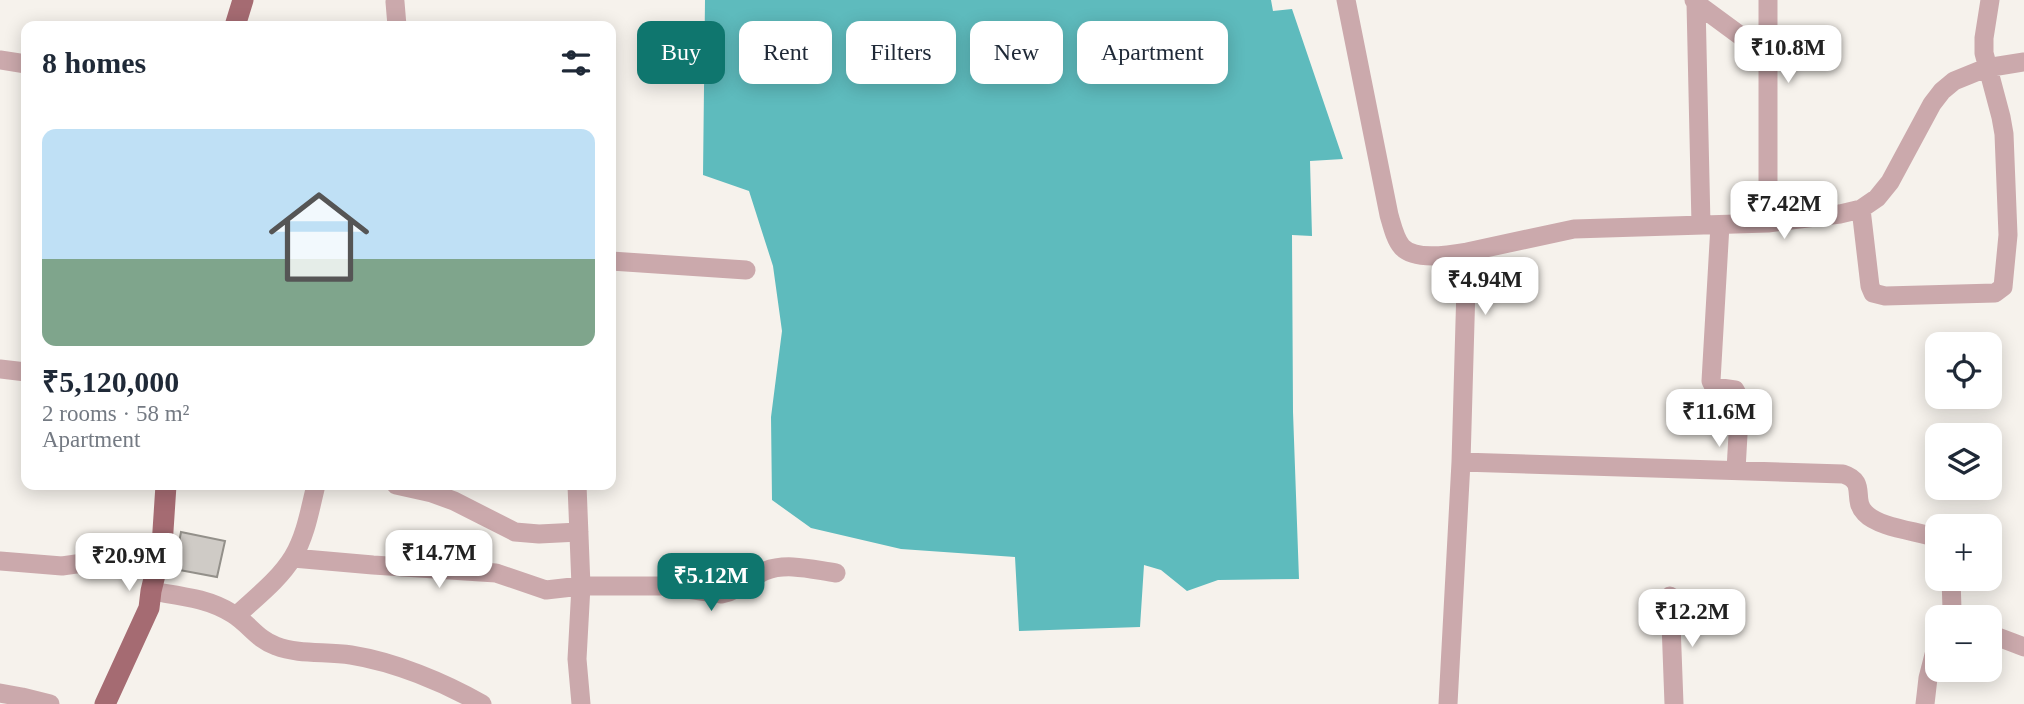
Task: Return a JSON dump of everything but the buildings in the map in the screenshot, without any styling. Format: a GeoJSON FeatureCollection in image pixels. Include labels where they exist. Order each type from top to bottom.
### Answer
{"type":"FeatureCollection","features":[{"type":"Feature","properties":{"kind":"main road"},"geometry":{"type":"LineString","coordinates":[[237,21],[243,0]]}},
{"type":"Feature","properties":{"kind":"main road"},"geometry":{"type":"LineString","coordinates":[[105,704],[149,608],[162,546],[166,490]]}},
{"type":"Feature","properties":{"kind":"street"},"geometry":{"type":"LineString","coordinates":[[1346,0],[1389,215],[1396,235],[1402,247],[1412,253],[1441,256],[1574,229],[1768,223],[1861,209],[1877,198],[1890,181],[1932,104],[1942,91],[1954,81],[1986,68],[2024,62]]}},
{"type":"Feature","properties":{"kind":"street"},"geometry":{"type":"LineString","coordinates":[[1768,0],[1768,223]]}},
{"type":"Feature","properties":{"kind":"street"},"geometry":{"type":"LineString","coordinates":[[1861,209],[1873,293],[1998,292],[2005,284],[2016,236],[2001,117],[1986,68],[1983,38],[1990,0]]}},
{"type":"Feature","properties":{"kind":"street"},"geometry":{"type":"LineString","coordinates":[[396,2],[397,21]]}},
{"type":"Feature","properties":{"kind":"street"},"geometry":{"type":"LineString","coordinates":[[1695,2],[1768,56]]}},
{"type":"Feature","properties":{"kind":"street"},"geometry":{"type":"LineString","coordinates":[[1695,2],[1710,225],[1711,381],[1714,387],[1735,390],[1740,399],[1736,470]]}},
{"type":"Feature","properties":{"kind":"street"},"geometry":{"type":"LineString","coordinates":[[0,60],[21,63]]}},
{"type":"Feature","properties":{"kind":"street"},"geometry":{"type":"LineString","coordinates":[[1448,704],[1461,461],[1467,252]]}},
{"type":"Feature","properties":{"kind":"street"},"geometry":{"type":"LineString","coordinates":[[616,261],[746,270]]}},
{"type":"Feature","properties":{"kind":"street"},"geometry":{"type":"LineString","coordinates":[[0,369],[21,371]]}},
{"type":"Feature","properties":{"kind":"street"},"geometry":{"type":"LineString","coordinates":[[1461,461],[1843,474],[1855,480],[1860,506],[1867,515],[1878,521],[1925,535]]}},
{"type":"Feature","properties":{"kind":"street"},"geometry":{"type":"LineString","coordinates":[[236,616],[293,558],[305,529],[315,490]]}},
{"type":"Feature","properties":{"kind":"street"},"geometry":{"type":"LineString","coordinates":[[418,490],[454,501],[515,532],[579,532]]}},
{"type":"Feature","properties":{"kind":"street"},"geometry":{"type":"LineString","coordinates":[[578,490],[581,586],[577,659],[581,704]]}},
{"type":"Feature","properties":{"kind":"street"},"geometry":{"type":"LineString","coordinates":[[0,561],[62,566],[162,546]]}},
{"type":"Feature","properties":{"kind":"street"},"geometry":{"type":"LineString","coordinates":[[293,558],[496,573],[546,590],[581,586],[666,586],[722,594],[730,593],[765,571],[779,567],[836,573]]}},
{"type":"Feature","properties":{"kind":"street"},"geometry":{"type":"LineString","coordinates":[[151,591],[216,604],[236,616],[262,640],[274,646],[294,651],[375,660],[401,668],[479,703]]}},
{"type":"Feature","properties":{"kind":"street"},"geometry":{"type":"LineString","coordinates":[[1670,596],[1674,704]]}},
{"type":"Feature","properties":{"kind":"street"},"geometry":{"type":"LineString","coordinates":[[2002,639],[2024,647]]}},
{"type":"Feature","properties":{"kind":"street"},"geometry":{"type":"LineString","coordinates":[[1925,704],[1928,682]]}},
{"type":"Feature","properties":{"kind":"street"},"geometry":{"type":"LineString","coordinates":[[0,693],[50,704]]}},
{"type":"Feature","properties":{"kind":"water"},"geometry":{"type":"Polygon","coordinates":[[[705,0],[1271,0],[1273,11],[1292,9],[1343,159],[1310,161],[1312,236],[1292,235],[1293,412],[1299,579],[1218,580],[1187,591],[1161,570],[1144,565],[1140,627],[1019,631],[1015,557],[901,549],[811,528],[772,500],[771,417],[782,331],[773,266],[749,191],[703,175],[704,84],[725,84],[725,21],[705,21],[705,0]]]}}]}
